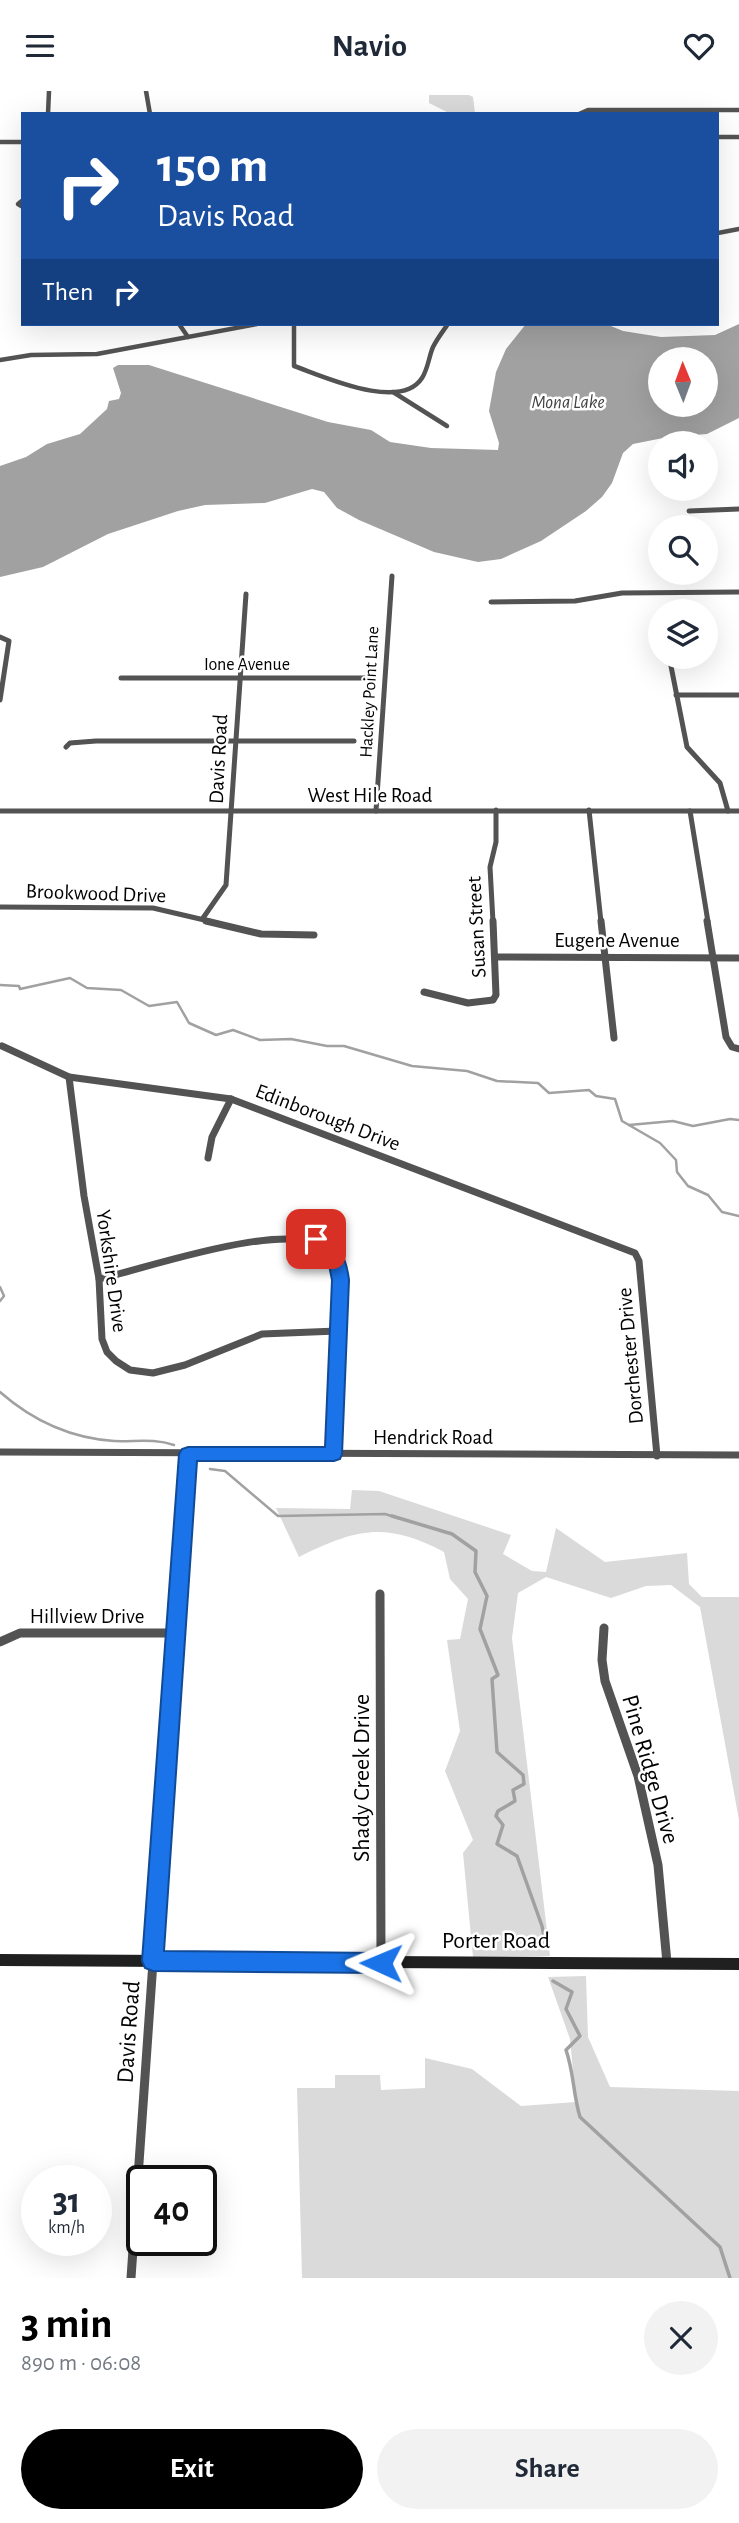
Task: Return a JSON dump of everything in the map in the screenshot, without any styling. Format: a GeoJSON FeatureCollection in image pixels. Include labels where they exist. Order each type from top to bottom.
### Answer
{"type":"FeatureCollection","features":[{"type":"Feature","properties":{"kind":"street"},"geometry":{"type":"LineString","coordinates":[[48,112],[50,91]]}},
{"type":"Feature","properties":{"kind":"street"},"geometry":{"type":"LineString","coordinates":[[146,91],[150,112]]}},
{"type":"Feature","properties":{"kind":"street"},"geometry":{"type":"LineString","coordinates":[[584,112],[739,110]]}},
{"type":"Feature","properties":{"kind":"street"},"geometry":{"type":"LineString","coordinates":[[719,137],[739,137]]}},
{"type":"Feature","properties":{"kind":"street"},"geometry":{"type":"LineString","coordinates":[[0,142],[21,142]]}},
{"type":"Feature","properties":{"kind":"street"},"geometry":{"type":"LineString","coordinates":[[719,233],[739,229]]}},
{"type":"Feature","properties":{"kind":"street"},"geometry":{"type":"LineString","coordinates":[[180,326],[188,337]]}},
{"type":"Feature","properties":{"kind":"street"},"geometry":{"type":"LineString","coordinates":[[0,359],[31,355],[97,354],[246,326]]}},
{"type":"Feature","properties":{"kind":"street"},"geometry":{"type":"LineString","coordinates":[[294,326],[294,366],[366,391],[409,388],[422,379],[434,345],[447,326]]}},
{"type":"Feature","properties":{"kind":"street"},"geometry":{"type":"LineString","coordinates":[[393,391],[447,426]]}},
{"type":"Feature","properties":{"kind":"street"},"geometry":{"type":"LineString","coordinates":[[689,511],[739,509]]}},
{"type":"Feature","properties":{"kind":"street","name":"Hackley Point Lane"},"geometry":{"type":"LineString","coordinates":[[376,811],[393,576]]}},
{"type":"Feature","properties":{"kind":"street"},"geometry":{"type":"LineString","coordinates":[[491,602],[581,601],[612,593],[739,592]]}},
{"type":"Feature","properties":{"kind":"street","name":"Davis Road"},"geometry":{"type":"LineString","coordinates":[[204,918],[225,891],[233,810],[246,594]]}},
{"type":"Feature","properties":{"kind":"street"},"geometry":{"type":"LineString","coordinates":[[0,700],[9,641],[2,637]]}},
{"type":"Feature","properties":{"kind":"street"},"geometry":{"type":"LineString","coordinates":[[671,669],[687,747],[720,783],[728,811]]}},
{"type":"Feature","properties":{"kind":"street","name":"Ione Avenue"},"geometry":{"type":"LineString","coordinates":[[121,678],[373,678]]}},
{"type":"Feature","properties":{"kind":"street"},"geometry":{"type":"LineString","coordinates":[[676,695],[739,695]]}},
{"type":"Feature","properties":{"kind":"street"},"geometry":{"type":"LineString","coordinates":[[66,747],[71,743],[96,741],[355,741]]}},
{"type":"Feature","properties":{"kind":"street","name":"Susan Street"},"geometry":{"type":"LineString","coordinates":[[424,992],[468,1003],[493,1000],[496,995],[489,867],[496,842],[496,810]]}},
{"type":"Feature","properties":{"kind":"street"},"geometry":{"type":"LineString","coordinates":[[589,810],[614,1038]]}},
{"type":"Feature","properties":{"kind":"street","name":"West Hile Road"},"geometry":{"type":"LineString","coordinates":[[0,811],[739,811]]}},
{"type":"Feature","properties":{"kind":"street"},"geometry":{"type":"LineString","coordinates":[[690,811],[726,1037],[736,1048]]}},
{"type":"Feature","properties":{"kind":"street","name":"Brookwood Drive"},"geometry":{"type":"LineString","coordinates":[[0,907],[153,908],[261,933],[314,935]]}},
{"type":"Feature","properties":{"kind":"street","name":"Eugene Avenue"},"geometry":{"type":"LineString","coordinates":[[495,957],[739,957]]}},
{"type":"Feature","properties":{"kind":"street","name":"Edinborough Drive"},"geometry":{"type":"LineString","coordinates":[[2,1046],[69,1077],[231,1099],[635,1254]]}},
{"type":"Feature","properties":{"kind":"street","name":"Yorkshire Drive"},"geometry":{"type":"LineString","coordinates":[[69,1077],[84,1196],[99,1279],[102,1339],[107,1352],[130,1370],[153,1373],[169,1370],[262,1333],[337,1331]]}},
{"type":"Feature","properties":{"kind":"street"},"geometry":{"type":"LineString","coordinates":[[208,1158],[212,1137],[231,1099]]}},
{"type":"Feature","properties":{"kind":"street"},"geometry":{"type":"LineString","coordinates":[[99,1279],[264,1239],[316,1239],[334,1251],[339,1262],[341,1280],[334,1454]]}},
{"type":"Feature","properties":{"kind":"street","name":"Dorchester Drive"},"geometry":{"type":"LineString","coordinates":[[635,1254],[639,1261],[657,1455]]}},
{"type":"Feature","properties":{"kind":"street","name":"Hendrick Road"},"geometry":{"type":"LineString","coordinates":[[0,1452],[739,1455]]}},
{"type":"Feature","properties":{"kind":"street","name":"Davis Road"},"geometry":{"type":"LineString","coordinates":[[131,2278],[188,1454]]}},
{"type":"Feature","properties":{"kind":"street","name":"Shady Creek Drive"},"geometry":{"type":"LineString","coordinates":[[380,1594],[381,1963]]}},
{"type":"Feature","properties":{"kind":"street","name":"Pine Ridge Drive"},"geometry":{"type":"LineString","coordinates":[[604,1628],[601,1660],[605,1681],[638,1776],[658,1865],[667,1963]]}},
{"type":"Feature","properties":{"kind":"street","name":"Hillview Drive"},"geometry":{"type":"LineString","coordinates":[[0,1642],[20,1633],[176,1633]]}},
{"type":"Feature","properties":{"kind":"street","name":"Porter Road"},"geometry":{"type":"LineString","coordinates":[[0,1960],[739,1964]]}},
{"type":"Feature","properties":{"kind":"shaded area"},"geometry":{"type":"Polygon","coordinates":[[[429,95],[469,95],[473,97],[475,112],[447,112],[429,103],[429,95]]]}},
{"type":"Feature","properties":{"kind":"shaded area"},"geometry":{"type":"Polygon","coordinates":[[[352,1490],[379,1491],[511,1535],[503,1554],[532,1571],[546,1572],[556,1528],[605,1562],[687,1553],[689,1584],[702,1597],[739,1597],[739,1820],[700,1607],[671,1585],[646,1586],[611,1598],[546,1577],[518,1593],[512,1638],[550,1956],[473,1957],[463,1853],[473,1840],[445,1771],[460,1731],[447,1640],[460,1639],[468,1599],[450,1579],[444,1552],[404,1536],[371,1532],[354,1535],[299,1557],[276,1508],[350,1509],[352,1490]]]}},
{"type":"Feature","properties":{"kind":"shaded area"},"geometry":{"type":"Polygon","coordinates":[[[586,1976],[588,2037],[610,2087],[739,2091],[739,2278],[302,2278],[297,2088],[335,2088],[335,2075],[380,2075],[381,2090],[425,2088],[425,2058],[472,2069],[521,2106],[576,2102],[570,2039],[548,1977],[586,1976]]]}},
{"type":"Feature","properties":{"kind":"water","name":"Mona Lake"},"geometry":{"type":"Polygon","coordinates":[[[739,324],[739,418],[713,431],[648,431],[648,441],[633,444],[623,453],[612,483],[602,497],[586,511],[541,541],[501,559],[478,562],[434,552],[359,520],[337,508],[324,492],[312,489],[265,503],[205,505],[178,511],[108,534],[43,567],[0,577],[0,466],[26,457],[47,444],[80,434],[107,409],[109,401],[119,399],[121,393],[113,368],[118,365],[149,365],[328,422],[371,430],[390,442],[431,448],[498,450],[499,443],[489,411],[496,372],[506,349],[524,326],[611,326],[623,331],[661,337],[715,335],[739,324]]]}},
{"type":"Feature","properties":{"kind":"waterway"},"geometry":{"type":"LineString","coordinates":[[0,985],[19,986],[20,989],[70,978],[87,988],[121,990],[149,1006],[177,1002],[189,1023],[216,1035],[233,1030],[260,1040],[291,1039],[327,1046],[344,1046],[412,1066],[467,1071],[497,1081],[538,1083],[549,1093],[589,1090],[596,1096],[615,1099],[622,1121],[660,1143],[676,1160],[677,1172],[688,1186],[708,1195],[722,1212],[739,1216]]}},
{"type":"Feature","properties":{"kind":"waterway"},"geometry":{"type":"LineString","coordinates":[[629,1125],[673,1121],[693,1126],[730,1119],[739,1120]]}},
{"type":"Feature","properties":{"kind":"waterway"},"geometry":{"type":"LineString","coordinates":[[0,1287],[4,1296],[0,1301]]}},
{"type":"Feature","properties":{"kind":"waterway"},"geometry":{"type":"LineString","coordinates":[[0,1392],[25,1411],[67,1432],[114,1441],[152,1441],[174,1445]]}},
{"type":"Feature","properties":{"kind":"waterway"},"geometry":{"type":"LineString","coordinates":[[210,1469],[225,1471],[278,1516],[385,1514],[398,1518]]}},
{"type":"Feature","properties":{"kind":"waterway"},"geometry":{"type":"LineString","coordinates":[[392,1516],[452,1534],[476,1551],[475,1572],[487,1596],[480,1629],[498,1675],[492,1679],[497,1752],[523,1775],[524,1784],[513,1790],[515,1801],[498,1811],[496,1816],[503,1825],[497,1844],[517,1856],[542,1926],[546,1947]]}},
{"type":"Feature","properties":{"kind":"waterway"},"geometry":{"type":"LineString","coordinates":[[553,1981],[572,1992],[566,2009],[580,2036],[566,2050],[580,2117],[720,2247],[730,2278]]}},
{"type":"Feature","properties":{"kind":"route"},"geometry":{"type":"LineString","coordinates":[[316,1239],[334,1251],[339,1262],[341,1280],[334,1454],[188,1454],[153,1961],[381,1963]]}}]}
